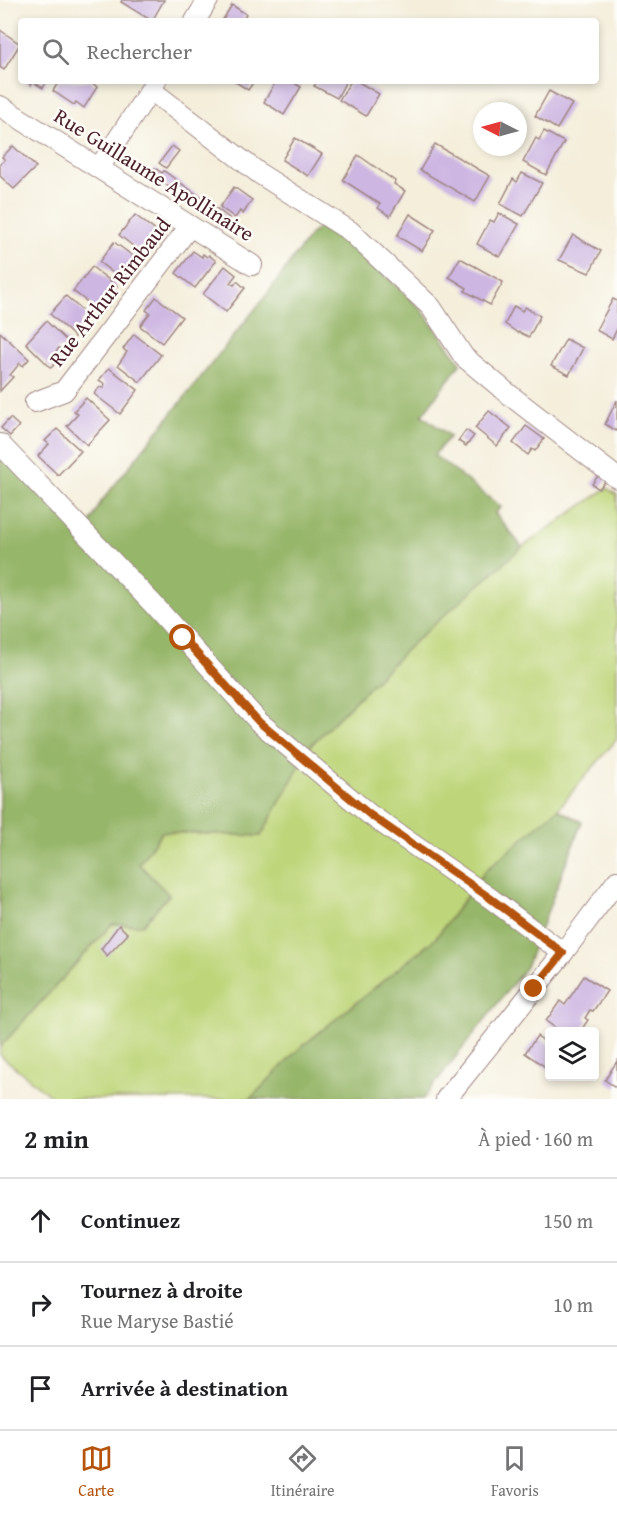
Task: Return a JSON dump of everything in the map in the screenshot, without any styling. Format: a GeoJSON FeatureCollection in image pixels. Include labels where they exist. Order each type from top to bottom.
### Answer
{"type":"FeatureCollection","features":[{"type":"Feature","properties":{"kind":"street"},"geometry":{"type":"LineString","coordinates":[[197,18],[208,0]]}},
{"type":"Feature","properties":{"kind":"street"},"geometry":{"type":"LineString","coordinates":[[99,168],[154,85],[260,174],[350,231],[431,307],[464,357],[617,478]]}},
{"type":"Feature","properties":{"kind":"street","name":"Rue Guillaume Apollinaire"},"geometry":{"type":"LineString","coordinates":[[0,106],[252,265]]}},
{"type":"Feature","properties":{"kind":"street","name":"Rue Arthur Rimbaud"},"geometry":{"type":"LineString","coordinates":[[35,402],[64,391],[190,226]]}},
{"type":"Feature","properties":{"kind":"street"},"geometry":{"type":"LineString","coordinates":[[0,444],[153,604],[259,722],[369,814],[490,898],[563,953]]}},
{"type":"Feature","properties":{"kind":"street"},"geometry":{"type":"LineString","coordinates":[[446,1099],[563,953],[617,881]]}},
{"type":"Feature","properties":{"kind":"green space"},"geometry":{"type":"Polygon","coordinates":[[[319,228],[335,229],[421,309],[461,363],[422,415],[450,436],[434,455],[501,507],[495,513],[522,547],[414,642],[311,745],[261,836],[162,832],[139,864],[169,895],[142,925],[112,924],[0,1047],[0,451],[84,535],[101,502],[268,293],[311,234],[319,228]]]}},
{"type":"Feature","properties":{"kind":"green space"},"geometry":{"type":"Polygon","coordinates":[[[607,488],[617,495],[617,739],[558,809],[486,870],[435,939],[300,1048],[250,1099],[54,1099],[0,1055],[0,1047],[112,924],[142,925],[169,895],[139,864],[162,832],[261,836],[311,745],[414,642],[522,547],[607,488]]]}},
{"type":"Feature","properties":{"kind":"green space"},"geometry":{"type":"Polygon","coordinates":[[[558,809],[582,822],[526,967],[423,1099],[250,1099],[300,1048],[435,939],[486,870],[558,809]]]}},
{"type":"Feature","properties":{"kind":"building"},"geometry":{"type":"Polygon","coordinates":[[[122,0],[164,0],[154,18],[147,18],[121,2],[122,0]]]}},
{"type":"Feature","properties":{"kind":"building"},"geometry":{"type":"Polygon","coordinates":[[[232,5],[246,14],[244,18],[224,18],[232,5]]]}},
{"type":"Feature","properties":{"kind":"building"},"geometry":{"type":"Polygon","coordinates":[[[0,30],[18,43],[18,47],[4,70],[0,67],[0,30]]]}},
{"type":"Feature","properties":{"kind":"building"},"geometry":{"type":"Polygon","coordinates":[[[57,84],[94,84],[97,87],[84,108],[76,102],[74,105],[53,91],[57,84]]]}},
{"type":"Feature","properties":{"kind":"building"},"geometry":{"type":"Polygon","coordinates":[[[239,84],[252,84],[248,90],[239,84]]]}},
{"type":"Feature","properties":{"kind":"building"},"geometry":{"type":"Polygon","coordinates":[[[274,84],[296,84],[301,87],[284,115],[264,102],[274,84]]]}},
{"type":"Feature","properties":{"kind":"building"},"geometry":{"type":"Polygon","coordinates":[[[315,84],[344,84],[337,98],[314,86],[315,84]]]}},
{"type":"Feature","properties":{"kind":"building"},"geometry":{"type":"Polygon","coordinates":[[[349,84],[362,84],[379,94],[366,116],[339,100],[349,84]]]}},
{"type":"Feature","properties":{"kind":"building"},"geometry":{"type":"Polygon","coordinates":[[[549,91],[572,104],[557,129],[535,116],[549,91]]]}},
{"type":"Feature","properties":{"kind":"building"},"geometry":{"type":"Polygon","coordinates":[[[544,131],[564,142],[546,175],[523,162],[536,138],[539,140],[544,131]]]}},
{"type":"Feature","properties":{"kind":"building"},"geometry":{"type":"Polygon","coordinates":[[[295,138],[322,154],[308,176],[282,160],[295,138]]]}},
{"type":"Feature","properties":{"kind":"building"},"geometry":{"type":"Polygon","coordinates":[[[435,144],[490,176],[475,202],[420,170],[435,144]]]}},
{"type":"Feature","properties":{"kind":"building"},"geometry":{"type":"Polygon","coordinates":[[[13,146],[36,167],[14,189],[0,176],[0,164],[5,160],[2,157],[13,146]]]}},
{"type":"Feature","properties":{"kind":"building"},"geometry":{"type":"Polygon","coordinates":[[[172,146],[179,151],[166,168],[159,163],[172,146]]]}},
{"type":"Feature","properties":{"kind":"building"},"geometry":{"type":"Polygon","coordinates":[[[358,155],[395,181],[394,184],[405,191],[390,216],[378,208],[380,204],[343,180],[358,155]]]}},
{"type":"Feature","properties":{"kind":"building"},"geometry":{"type":"Polygon","coordinates":[[[155,168],[162,173],[164,171],[203,199],[200,203],[208,210],[212,205],[229,218],[224,226],[151,174],[155,168]]]}},
{"type":"Feature","properties":{"kind":"building"},"geometry":{"type":"Polygon","coordinates":[[[522,173],[542,183],[523,216],[500,204],[513,179],[517,182],[522,173]]]}},
{"type":"Feature","properties":{"kind":"building"},"geometry":{"type":"Polygon","coordinates":[[[234,187],[252,200],[243,214],[240,211],[235,218],[220,207],[234,187]]]}},
{"type":"Feature","properties":{"kind":"building"},"geometry":{"type":"Polygon","coordinates":[[[499,213],[519,224],[500,257],[477,244],[490,220],[494,222],[499,213]]]}},
{"type":"Feature","properties":{"kind":"building"},"geometry":{"type":"Polygon","coordinates":[[[410,214],[435,230],[422,251],[397,236],[410,214]]]}},
{"type":"Feature","properties":{"kind":"building"},"geometry":{"type":"Polygon","coordinates":[[[135,215],[157,232],[151,240],[153,242],[150,247],[153,249],[147,257],[119,235],[135,215]]]}},
{"type":"Feature","properties":{"kind":"building"},"geometry":{"type":"Polygon","coordinates":[[[573,235],[601,251],[589,273],[559,260],[573,235]]]}},
{"type":"Feature","properties":{"kind":"building"},"geometry":{"type":"Polygon","coordinates":[[[114,242],[137,259],[131,267],[132,275],[126,283],[99,262],[114,242]]]}},
{"type":"Feature","properties":{"kind":"building"},"geometry":{"type":"Polygon","coordinates":[[[193,251],[202,257],[203,254],[207,257],[209,255],[216,261],[195,288],[176,273],[193,251]]]}},
{"type":"Feature","properties":{"kind":"building"},"geometry":{"type":"Polygon","coordinates":[[[460,258],[503,282],[490,305],[465,291],[467,288],[449,277],[460,258]]]}},
{"type":"Feature","properties":{"kind":"building"},"geometry":{"type":"Polygon","coordinates":[[[225,266],[236,275],[230,283],[234,285],[237,281],[245,288],[226,312],[203,294],[225,266]]]}},
{"type":"Feature","properties":{"kind":"building"},"geometry":{"type":"Polygon","coordinates":[[[92,267],[117,286],[111,294],[109,292],[105,296],[111,302],[102,313],[73,291],[92,267]]]}},
{"type":"Feature","properties":{"kind":"building"},"geometry":{"type":"Polygon","coordinates":[[[66,296],[87,315],[75,337],[50,314],[66,296]]]}},
{"type":"Feature","properties":{"kind":"building"},"geometry":{"type":"Polygon","coordinates":[[[156,297],[182,317],[162,343],[140,326],[150,313],[146,310],[156,297]]]}},
{"type":"Feature","properties":{"kind":"building"},"geometry":{"type":"Polygon","coordinates":[[[613,299],[617,301],[617,329],[612,339],[596,330],[613,299]]]}},
{"type":"Feature","properties":{"kind":"building"},"geometry":{"type":"Polygon","coordinates":[[[514,306],[522,311],[525,307],[540,316],[529,337],[505,324],[514,306]]]}},
{"type":"Feature","properties":{"kind":"building"},"geometry":{"type":"Polygon","coordinates":[[[46,321],[68,342],[56,352],[61,357],[51,368],[26,343],[46,321]]]}},
{"type":"Feature","properties":{"kind":"building"},"geometry":{"type":"Polygon","coordinates":[[[0,332],[29,359],[23,366],[20,363],[10,375],[13,377],[0,391],[0,332]]]}},
{"type":"Feature","properties":{"kind":"building"},"geometry":{"type":"Polygon","coordinates":[[[134,334],[161,355],[140,382],[118,365],[127,352],[123,349],[134,334]]]}},
{"type":"Feature","properties":{"kind":"building"},"geometry":{"type":"Polygon","coordinates":[[[566,339],[583,348],[569,375],[551,366],[566,339]]]}},
{"type":"Feature","properties":{"kind":"building"},"geometry":{"type":"Polygon","coordinates":[[[109,368],[138,390],[120,414],[94,394],[100,387],[103,388],[105,384],[99,380],[109,368]]]}},
{"type":"Feature","properties":{"kind":"building"},"geometry":{"type":"Polygon","coordinates":[[[86,398],[110,420],[87,445],[67,426],[78,414],[74,411],[86,398]]]}},
{"type":"Feature","properties":{"kind":"building"},"geometry":{"type":"Polygon","coordinates":[[[617,400],[617,429],[616,431],[605,424],[617,400]]]}},
{"type":"Feature","properties":{"kind":"building"},"geometry":{"type":"Polygon","coordinates":[[[489,411],[511,428],[497,446],[475,428],[489,411]]]}},
{"type":"Feature","properties":{"kind":"building"},"geometry":{"type":"Polygon","coordinates":[[[10,418],[19,426],[10,436],[1,428],[10,418]]]}},
{"type":"Feature","properties":{"kind":"building"},"geometry":{"type":"Polygon","coordinates":[[[526,426],[544,439],[535,451],[532,449],[528,455],[513,443],[526,426]]]}},
{"type":"Feature","properties":{"kind":"building"},"geometry":{"type":"Polygon","coordinates":[[[57,429],[81,451],[58,475],[38,456],[49,444],[45,441],[57,429]]]}},
{"type":"Feature","properties":{"kind":"building"},"geometry":{"type":"Polygon","coordinates":[[[466,430],[474,436],[466,446],[458,441],[466,430]]]}},
{"type":"Feature","properties":{"kind":"building"},"geometry":{"type":"Polygon","coordinates":[[[600,473],[608,478],[599,489],[592,484],[600,473]]]}},
{"type":"Feature","properties":{"kind":"building"},"geometry":{"type":"Polygon","coordinates":[[[119,925],[128,934],[107,956],[101,949],[119,925]]]}},
{"type":"Feature","properties":{"kind":"building"},"geometry":{"type":"Polygon","coordinates":[[[584,976],[607,991],[593,1011],[590,1010],[583,1027],[554,1027],[546,1021],[560,1001],[565,1005],[584,976]]]}},
{"type":"Feature","properties":{"kind":"building"},"geometry":{"type":"Polygon","coordinates":[[[537,1036],[545,1042],[545,1067],[525,1053],[537,1036]]]}},
{"type":"Feature","properties":{"kind":"building"},"geometry":{"type":"Polygon","coordinates":[[[617,1061],[617,1088],[605,1080],[617,1061]]]}},
{"type":"Feature","properties":{"kind":"route"},"geometry":{"type":"LineString","coordinates":[[183,638],[259,722],[369,814],[490,898],[563,953],[534,989]]}}]}
